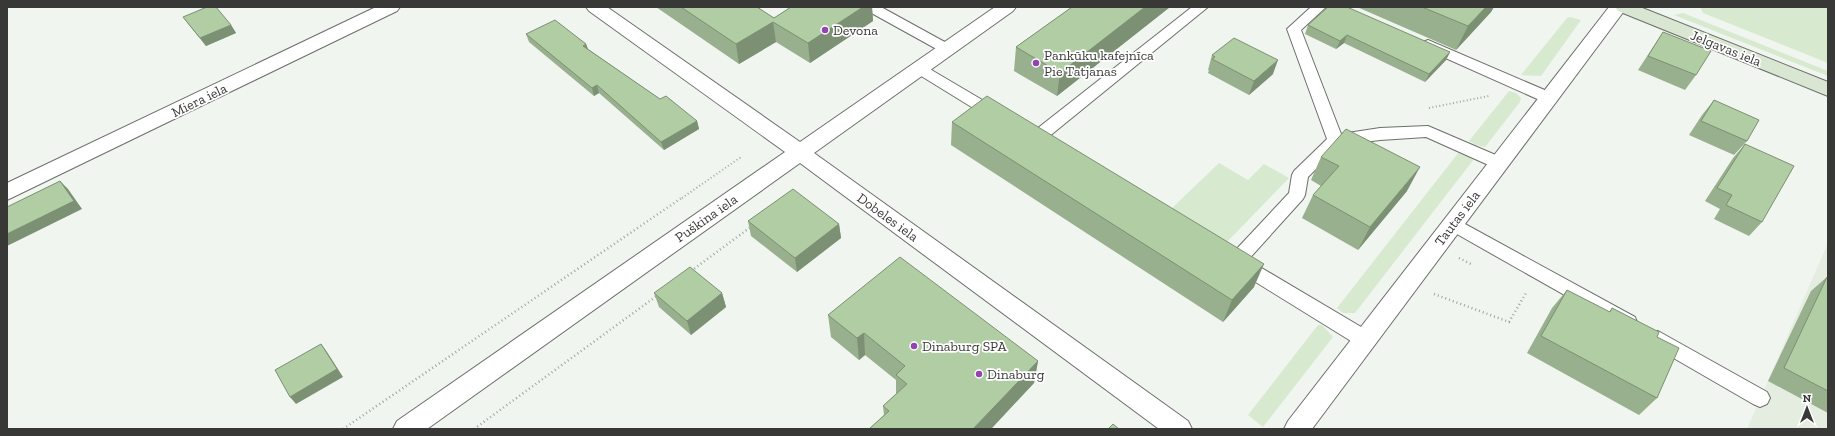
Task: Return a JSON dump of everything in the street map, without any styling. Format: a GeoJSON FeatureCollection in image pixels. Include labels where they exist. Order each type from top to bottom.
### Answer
{"type":"FeatureCollection","features":[{"type":"Feature","properties":{"kind":"street","name":"Miera iela"},"geometry":{"type":"LineString","coordinates":[[7,192],[391,7]]}},
{"type":"Feature","properties":{"kind":"street","name":"Dobeles iela"},"geometry":{"type":"LineString","coordinates":[[595,7],[800,152],[1179,429]]}},
{"type":"Feature","properties":{"kind":"street","name":"Puškina iela"},"geometry":{"type":"LineString","coordinates":[[406,429],[918,68],[1007,7]]}},
{"type":"Feature","properties":{"kind":"street","name":"Tautas iela"},"geometry":{"type":"LineString","coordinates":[[1297,429],[1618,7]]}},
{"type":"Feature","properties":{"kind":"street","name":"Jelgavas iela"},"geometry":{"type":"LineString","coordinates":[[1624,7],[1828,90]]}},
{"type":"Feature","properties":{"kind":"lane"},"geometry":{"type":"LineString","coordinates":[[871,7],[947,49]]}},
{"type":"Feature","properties":{"kind":"lane"},"geometry":{"type":"LineString","coordinates":[[918,68],[1028,135],[1201,7]]}},
{"type":"Feature","properties":{"kind":"lane"},"geometry":{"type":"LineString","coordinates":[[1319,7],[1294,29],[1335,140]]}},
{"type":"Feature","properties":{"kind":"lane"},"geometry":{"type":"LineString","coordinates":[[1414,39],[1549,98]]}},
{"type":"Feature","properties":{"kind":"lane"},"geometry":{"type":"LineString","coordinates":[[1366,340],[1229,257],[1297,195],[1300,175],[1335,140],[1380,134],[1428,131],[1499,163]]}},
{"type":"Feature","properties":{"kind":"lane"},"geometry":{"type":"LineString","coordinates":[[1454,224],[1760,398]]}},
{"type":"Feature","properties":{"kind":"path"},"geometry":{"type":"LineString","coordinates":[[1417,131],[1424,109],[1490,96]]}},
{"type":"Feature","properties":{"kind":"path"},"geometry":{"type":"LineString","coordinates":[[343,429],[741,157]]}},
{"type":"Feature","properties":{"kind":"path"},"geometry":{"type":"LineString","coordinates":[[686,275],[756,223]]}},
{"type":"Feature","properties":{"kind":"path"},"geometry":{"type":"LineString","coordinates":[[1437,246],[1478,268]]}},
{"type":"Feature","properties":{"kind":"path"},"geometry":{"type":"LineString","coordinates":[[1408,283],[1509,322],[1526,293],[1520,290]]}},
{"type":"Feature","properties":{"kind":"path"},"geometry":{"type":"LineString","coordinates":[[474,429],[660,293]]}},
{"type":"Feature","properties":{"kind":"shaded area"},"geometry":{"type":"Polygon","coordinates":[[[1828,243],[1828,429],[1747,429],[1828,243]]]}},
{"type":"Feature","properties":{"kind":"green space"},"geometry":{"type":"Polygon","coordinates":[[[1700,7],[1828,7],[1828,63],[1703,13],[1700,7]]]}},
{"type":"Feature","properties":{"kind":"green space"},"geometry":{"type":"Polygon","coordinates":[[[1683,13],[1828,71],[1828,76],[1674,15],[1683,13]]]}},
{"type":"Feature","properties":{"kind":"green space"},"geometry":{"type":"Polygon","coordinates":[[[1570,17],[1581,20],[1541,76],[1521,75],[1567,18],[1570,17]]]}},
{"type":"Feature","properties":{"kind":"green space"},"geometry":{"type":"Polygon","coordinates":[[[1509,91],[1516,93],[1521,98],[1520,102],[1485,147],[1476,145],[1469,141],[1509,91]]]}},
{"type":"Feature","properties":{"kind":"green space"},"geometry":{"type":"Polygon","coordinates":[[[1459,152],[1474,159],[1355,313],[1343,313],[1337,308],[1459,152]]]}},
{"type":"Feature","properties":{"kind":"green space"},"geometry":{"type":"Polygon","coordinates":[[[1219,163],[1248,180],[1264,164],[1289,178],[1227,242],[1172,208],[1219,163]]]}},
{"type":"Feature","properties":{"kind":"green space"},"geometry":{"type":"Polygon","coordinates":[[[1318,325],[1322,325],[1333,337],[1263,427],[1248,415],[1318,325]]]}},
{"type":"Feature","properties":{"kind":"building"},"geometry":{"type":"Polygon","coordinates":[[[207,7],[216,7],[231,25],[200,38],[183,17],[207,7]]]}},
{"type":"Feature","properties":{"kind":"building"},"geometry":{"type":"Polygon","coordinates":[[[681,7],[757,7],[774,18],[791,7],[863,7],[808,43],[773,22],[736,44],[681,7]]]}},
{"type":"Feature","properties":{"kind":"building"},"geometry":{"type":"Polygon","coordinates":[[[1072,7],[1145,7],[1060,73],[1016,47],[1072,7]]]}},
{"type":"Feature","properties":{"kind":"building"},"geometry":{"type":"Polygon","coordinates":[[[1328,7],[1347,7],[1450,52],[1429,74],[1347,35],[1340,41],[1308,25],[1328,7]]]}},
{"type":"Feature","properties":{"kind":"building"},"geometry":{"type":"Polygon","coordinates":[[[1422,7],[1486,7],[1468,26],[1422,7]]]}},
{"type":"Feature","properties":{"kind":"building"},"geometry":{"type":"Polygon","coordinates":[[[555,20],[586,44],[583,46],[660,99],[666,96],[697,121],[661,142],[597,85],[592,88],[526,34],[555,20]]]}},
{"type":"Feature","properties":{"kind":"building"},"geometry":{"type":"Polygon","coordinates":[[[1663,32],[1711,51],[1696,75],[1648,56],[1663,32]]]}},
{"type":"Feature","properties":{"kind":"building"},"geometry":{"type":"Polygon","coordinates":[[[1234,38],[1278,60],[1254,81],[1212,59],[1215,57],[1212,55],[1234,38]]]}},
{"type":"Feature","properties":{"kind":"building"},"geometry":{"type":"Polygon","coordinates":[[[987,96],[1264,264],[1232,300],[952,122],[987,96]]]}},
{"type":"Feature","properties":{"kind":"building"},"geometry":{"type":"Polygon","coordinates":[[[1714,100],[1759,120],[1747,141],[1701,121],[1714,100]]]}},
{"type":"Feature","properties":{"kind":"building"},"geometry":{"type":"Polygon","coordinates":[[[1346,129],[1420,167],[1370,227],[1313,195],[1339,166],[1321,157],[1346,129]]]}},
{"type":"Feature","properties":{"kind":"building"},"geometry":{"type":"Polygon","coordinates":[[[1745,144],[1794,166],[1762,222],[1726,205],[1732,195],[1717,188],[1745,144]]]}},
{"type":"Feature","properties":{"kind":"building"},"geometry":{"type":"Polygon","coordinates":[[[60,181],[74,201],[7,234],[7,207],[60,181]]]}},
{"type":"Feature","properties":{"kind":"building"},"geometry":{"type":"Polygon","coordinates":[[[793,189],[839,224],[795,258],[748,221],[793,189]]]}},
{"type":"Feature","properties":{"kind":"building","name":"Dinaburg SPA"},"geometry":{"type":"Polygon","coordinates":[[[900,257],[1038,361],[973,429],[869,429],[889,411],[883,406],[907,384],[896,375],[905,366],[864,333],[857,338],[828,315],[900,257]]]}},
{"type":"Feature","properties":{"kind":"building"},"geometry":{"type":"Polygon","coordinates":[[[690,267],[722,293],[687,321],[654,293],[690,267]]]}},
{"type":"Feature","properties":{"kind":"building"},"geometry":{"type":"Polygon","coordinates":[[[1828,277],[1828,391],[1784,368],[1828,277]]]}},
{"type":"Feature","properties":{"kind":"building"},"geometry":{"type":"Polygon","coordinates":[[[1567,290],[1610,312],[1612,308],[1659,332],[1657,337],[1679,348],[1657,398],[1541,336],[1567,290]]]}},
{"type":"Feature","properties":{"kind":"building"},"geometry":{"type":"Polygon","coordinates":[[[321,344],[337,369],[290,397],[275,370],[321,344]]]}},
{"type":"Feature","properties":{"kind":"building"},"geometry":{"type":"Polygon","coordinates":[[[1113,424],[1119,429],[1108,429],[1113,424]]]}},
{"type":"Feature","properties":{"kind":"place","name":"Devona"},"geometry":{"type":"Point","coordinates":[825,30]}},
{"type":"Feature","properties":{"kind":"place","name":"Pankūku kafejnīca Pie Tatjanas"},"geometry":{"type":"Point","coordinates":[1036,63]}},
{"type":"Feature","properties":{"kind":"place","name":"Dinaburg SPA"},"geometry":{"type":"Point","coordinates":[914,346]}},
{"type":"Feature","properties":{"kind":"place","name":"Dinaburg"},"geometry":{"type":"Point","coordinates":[979,374]}}]}
